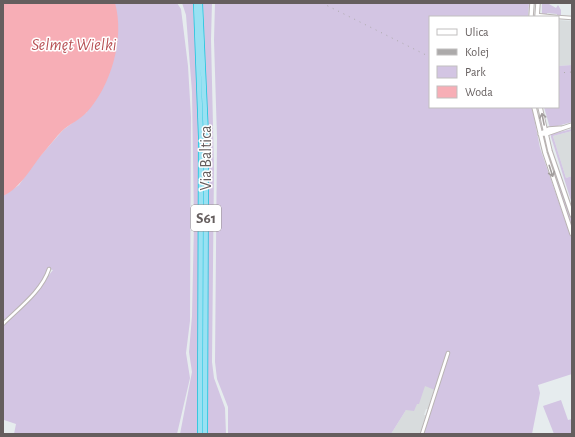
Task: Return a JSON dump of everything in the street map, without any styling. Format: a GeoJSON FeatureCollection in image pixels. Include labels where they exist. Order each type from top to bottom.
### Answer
{"type":"FeatureCollection","features":[{"type":"Feature","properties":{"kind":"highway","name":"Via Baltica"},"geometry":{"type":"LineString","coordinates":[[196,3],[201,137],[200,434]]}},
{"type":"Feature","properties":{"kind":"highway","name":"Via Baltica"},"geometry":{"type":"LineString","coordinates":[[200,3],[206,136],[205,434]]}},
{"type":"Feature","properties":{"kind":"main road"},"geometry":{"type":"LineString","coordinates":[[531,16],[532,3]]}},
{"type":"Feature","properties":{"kind":"main road"},"geometry":{"type":"LineString","coordinates":[[537,16],[538,3]]}},
{"type":"Feature","properties":{"kind":"main road"},"geometry":{"type":"LineString","coordinates":[[534,108],[540,134],[572,234]]}},
{"type":"Feature","properties":{"kind":"main road"},"geometry":{"type":"LineString","coordinates":[[540,108],[546,133],[572,215]]}},
{"type":"Feature","properties":{"kind":"main road"},"geometry":{"type":"LineString","coordinates":[[540,134],[572,125]]}},
{"type":"Feature","properties":{"kind":"street"},"geometry":{"type":"LineString","coordinates":[[559,17],[572,18]]}},
{"type":"Feature","properties":{"kind":"street"},"geometry":{"type":"LineString","coordinates":[[3,324],[30,298],[46,276],[49,269]]}},
{"type":"Feature","properties":{"kind":"street"},"geometry":{"type":"LineString","coordinates":[[422,434],[448,353]]}},
{"type":"Feature","properties":{"kind":"shaded area"},"geometry":{"type":"Polygon","coordinates":[[[559,20],[572,21],[572,65],[559,66],[559,20]]]}},
{"type":"Feature","properties":{"kind":"shaded area"},"geometry":{"type":"Polygon","coordinates":[[[572,131],[572,176],[566,178],[553,136],[572,131]]]}},
{"type":"Feature","properties":{"kind":"shaded area"},"geometry":{"type":"Polygon","coordinates":[[[410,384],[435,387],[428,409],[426,409],[424,415],[426,415],[420,434],[391,434],[406,410],[410,384]]]}},
{"type":"Feature","properties":{"kind":"green space"},"geometry":{"type":"Polygon","coordinates":[[[3,3],[177,3],[181,9],[188,66],[191,117],[190,321],[186,353],[190,378],[177,434],[14,434],[16,424],[4,420],[3,424],[3,325],[26,304],[53,270],[49,269],[45,277],[34,291],[3,322],[3,196],[19,185],[35,162],[63,130],[87,112],[3,3]]]}},
{"type":"Feature","properties":{"kind":"green space"},"geometry":{"type":"Polygon","coordinates":[[[182,3],[193,3],[199,126],[198,434],[180,434],[192,372],[189,352],[192,316],[194,223],[192,92],[186,15],[182,3]]]}},
{"type":"Feature","properties":{"kind":"green space"},"geometry":{"type":"Polygon","coordinates":[[[203,3],[212,3],[211,39],[214,169],[212,362],[214,378],[225,408],[226,434],[207,434],[208,125],[203,3]]]}},
{"type":"Feature","properties":{"kind":"green space"},"geometry":{"type":"Polygon","coordinates":[[[215,3],[529,3],[528,16],[429,16],[429,108],[532,108],[540,148],[572,240],[572,374],[538,385],[540,393],[532,434],[423,434],[449,353],[435,390],[425,386],[419,404],[417,404],[414,411],[406,410],[391,434],[228,434],[228,407],[217,379],[215,362],[217,138],[214,40],[215,3]]]}},
{"type":"Feature","properties":{"kind":"green space"},"geometry":{"type":"Polygon","coordinates":[[[542,3],[549,3],[556,8],[558,5],[561,10],[561,15],[557,16],[557,14],[547,13],[547,15],[542,15],[542,3]]]}},
{"type":"Feature","properties":{"kind":"green space"},"geometry":{"type":"Polygon","coordinates":[[[572,65],[572,122],[550,128],[544,108],[559,108],[559,66],[572,65]]]}},
{"type":"Feature","properties":{"kind":"green space"},"geometry":{"type":"Polygon","coordinates":[[[201,73],[204,136],[203,434],[203,136],[201,73]]]}},
{"type":"Feature","properties":{"kind":"green space"},"geometry":{"type":"Polygon","coordinates":[[[572,129],[572,131],[553,136],[566,178],[572,176],[572,204],[551,134],[572,129]]]}},
{"type":"Feature","properties":{"kind":"green space"},"geometry":{"type":"Polygon","coordinates":[[[543,137],[545,137],[572,220],[572,228],[547,153],[543,137]]]}},
{"type":"Feature","properties":{"kind":"green space"},"geometry":{"type":"Polygon","coordinates":[[[561,400],[568,420],[572,419],[572,434],[554,434],[543,406],[561,400]]]}},
{"type":"Feature","properties":{"kind":"water","name":"Selmęt Wielki"},"geometry":{"type":"Polygon","coordinates":[[[3,3],[115,3],[118,17],[118,31],[114,61],[103,89],[96,101],[84,115],[68,126],[55,138],[21,182],[3,196],[3,3]]]}},
{"type":"Feature","properties":{"kind":"railway"},"geometry":{"type":"LineString","coordinates":[[322,3],[429,56]]}},
{"type":"Feature","properties":{"kind":"railway"},"geometry":{"type":"LineString","coordinates":[[559,73],[572,72]]}}]}
